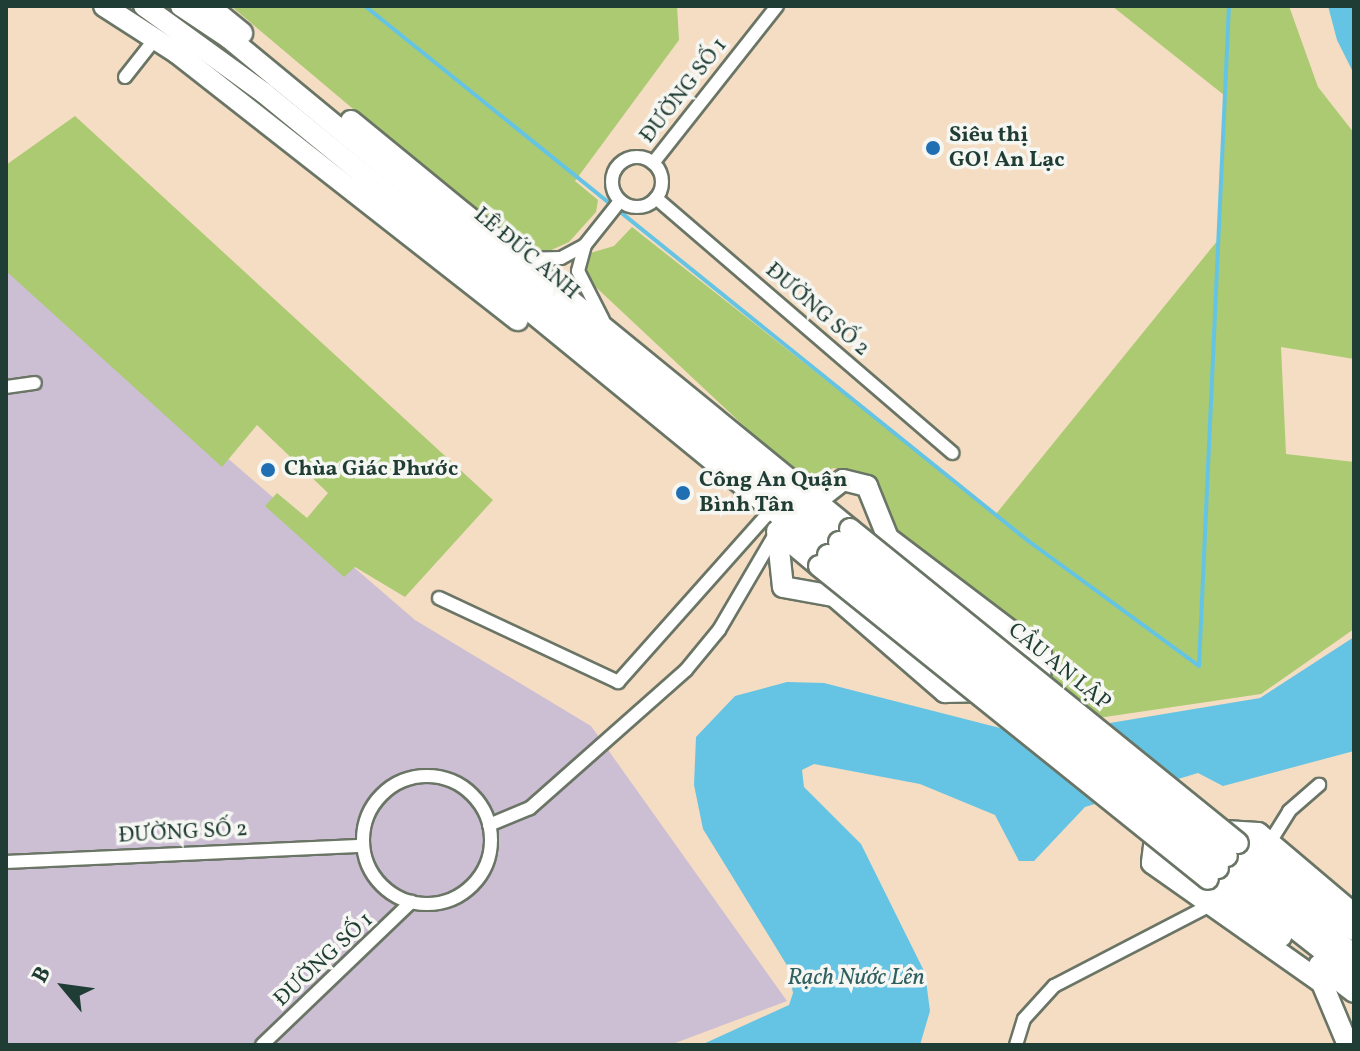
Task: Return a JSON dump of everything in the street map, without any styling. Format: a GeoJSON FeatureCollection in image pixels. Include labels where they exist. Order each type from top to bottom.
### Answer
{"type":"FeatureCollection","features":[{"type":"Feature","properties":{"kind":"highway","name":"LÊ ĐỨC ANH"},"geometry":{"type":"LineString","coordinates":[[104,6],[155,39],[550,347],[595,368]]}},
{"type":"Feature","properties":{"kind":"highway","name":"LÊ ĐỨC ANH"},"geometry":{"type":"LineString","coordinates":[[144,6],[264,93],[742,489],[774,520],[834,548]]}},
{"type":"Feature","properties":{"kind":"highway","name":"LÊ ĐỨC ANH"},"geometry":{"type":"LineString","coordinates":[[181,6],[229,38],[834,548]]}},
{"type":"Feature","properties":{"kind":"highway","name":"LÊ ĐỨC ANH"},"geometry":{"type":"LineString","coordinates":[[209,6],[816,501],[834,548]]}},
{"type":"Feature","properties":{"kind":"highway"},"geometry":{"type":"LineString","coordinates":[[774,520],[783,587],[834,596],[945,692],[1007,689],[1040,677],[1044,661],[1035,647],[888,538],[867,486],[843,480],[816,501]]}},
{"type":"Feature","properties":{"kind":"highway","name":"CẦU AN LẬP"},"geometry":{"type":"LineString","coordinates":[[834,548],[1223,861]]}},
{"type":"Feature","properties":{"kind":"highway"},"geometry":{"type":"LineString","coordinates":[[834,548],[1223,861],[1354,975]]}},
{"type":"Feature","properties":{"kind":"highway"},"geometry":{"type":"LineString","coordinates":[[1348,1045],[1329,989],[1152,863],[1154,846],[1235,827],[1270,842],[1354,914]]}},
{"type":"Feature","properties":{"kind":"highway"},"geometry":{"type":"LineString","coordinates":[[1223,861],[1354,930]]}},
{"type":"Feature","properties":{"kind":"highway"},"geometry":{"type":"LineString","coordinates":[[1223,861],[1354,955]]}},
{"type":"Feature","properties":{"kind":"highway"},"geometry":{"type":"LineString","coordinates":[[1223,861],[1354,992]]}},
{"type":"Feature","properties":{"kind":"street","name":"ĐƯỜNG SỐ 1"},"geometry":{"type":"LineString","coordinates":[[653,163],[777,6]]}},
{"type":"Feature","properties":{"kind":"street"},"geometry":{"type":"LineString","coordinates":[[125,77],[155,39]]}},
{"type":"Feature","properties":{"kind":"street"},"geometry":{"type":"LineString","coordinates":[[628,159],[653,163],[661,176],[656,198],[643,207],[620,201],[612,186],[615,169],[628,159]]}},
{"type":"Feature","properties":{"kind":"street","name":"ĐƯỜNG SỐ 2"},"geometry":{"type":"LineString","coordinates":[[656,198],[952,453]]}},
{"type":"Feature","properties":{"kind":"street"},"geometry":{"type":"LineString","coordinates":[[519,259],[561,258],[585,245],[620,201]]}},
{"type":"Feature","properties":{"kind":"street"},"geometry":{"type":"LineString","coordinates":[[585,245],[581,285],[609,330]]}},
{"type":"Feature","properties":{"kind":"street"},"geometry":{"type":"LineString","coordinates":[[6,387],[35,383]]}},
{"type":"Feature","properties":{"kind":"street"},"geometry":{"type":"LineString","coordinates":[[439,598],[618,682],[774,520]]}},
{"type":"Feature","properties":{"kind":"street"},"geometry":{"type":"LineString","coordinates":[[489,825],[530,808],[706,649],[774,520]]}},
{"type":"Feature","properties":{"kind":"street"},"geometry":{"type":"LineString","coordinates":[[422,775],[462,785],[489,825],[488,859],[474,883],[452,899],[411,902],[376,880],[363,846],[375,802],[395,783],[422,775]]}},
{"type":"Feature","properties":{"kind":"street"},"geometry":{"type":"LineString","coordinates":[[1270,842],[1289,811],[1319,785]]}},
{"type":"Feature","properties":{"kind":"street","name":"ĐƯỜNG SỐ 2"},"geometry":{"type":"LineString","coordinates":[[6,862],[363,846]]}},
{"type":"Feature","properties":{"kind":"street","name":"ĐƯỜNG SỐ 1"},"geometry":{"type":"LineString","coordinates":[[262,1045],[411,902]]}},
{"type":"Feature","properties":{"kind":"street"},"geometry":{"type":"LineString","coordinates":[[1016,1045],[1024,1019],[1054,986],[1212,904]]}},
{"type":"Feature","properties":{"kind":"shaded area"},"geometry":{"type":"Polygon","coordinates":[[[6,267],[415,620],[591,726],[787,1001],[670,1045],[6,1045],[6,267]]]}},
{"type":"Feature","properties":{"kind":"green space"},"geometry":{"type":"Polygon","coordinates":[[[231,6],[677,6],[679,40],[575,181],[598,200],[596,212],[569,242],[547,252],[504,236],[231,6]]]}},
{"type":"Feature","properties":{"kind":"green space"},"geometry":{"type":"Polygon","coordinates":[[[1112,6],[1289,6],[1318,87],[1354,133],[1354,359],[1281,347],[1286,454],[1354,462],[1354,629],[1261,694],[1098,718],[1048,678],[1051,660],[1040,644],[884,525],[880,493],[868,475],[833,468],[814,478],[794,473],[584,276],[587,254],[614,246],[632,227],[996,514],[1218,240],[1224,95],[1112,6]]]}},
{"type":"Feature","properties":{"kind":"green space"},"geometry":{"type":"Polygon","coordinates":[[[75,116],[493,500],[405,597],[355,567],[344,577],[265,506],[277,493],[307,518],[328,493],[257,425],[222,467],[6,271],[6,165],[75,116]]]}},
{"type":"Feature","properties":{"kind":"water"},"geometry":{"type":"Polygon","coordinates":[[[1328,6],[1354,6],[1354,74],[1337,40],[1328,6]]]}},
{"type":"Feature","properties":{"kind":"water","name":"Rạch Nước Lên"},"geometry":{"type":"Polygon","coordinates":[[[1354,637],[1354,751],[1223,786],[1198,773],[1085,807],[1034,861],[1019,861],[995,815],[920,784],[814,764],[802,770],[804,787],[861,844],[925,973],[930,1011],[920,1045],[701,1045],[789,1005],[793,993],[788,967],[703,829],[694,785],[696,737],[735,696],[787,682],[824,683],[1000,728],[1104,724],[1260,698],[1354,637]]]}},
{"type":"Feature","properties":{"kind":"waterway"},"geometry":{"type":"LineString","coordinates":[[365,6],[1027,540],[1199,666],[1229,6]]}},
{"type":"Feature","properties":{"kind":"place","name":"Siêu thị GO! An Lạc"},"geometry":{"type":"Point","coordinates":[933,148]}},
{"type":"Feature","properties":{"kind":"place","name":"Chùa Giác Phước"},"geometry":{"type":"Point","coordinates":[268,470]}},
{"type":"Feature","properties":{"kind":"place","name":"Công An Quận Bình Tân"},"geometry":{"type":"Point","coordinates":[683,493]}}]}
